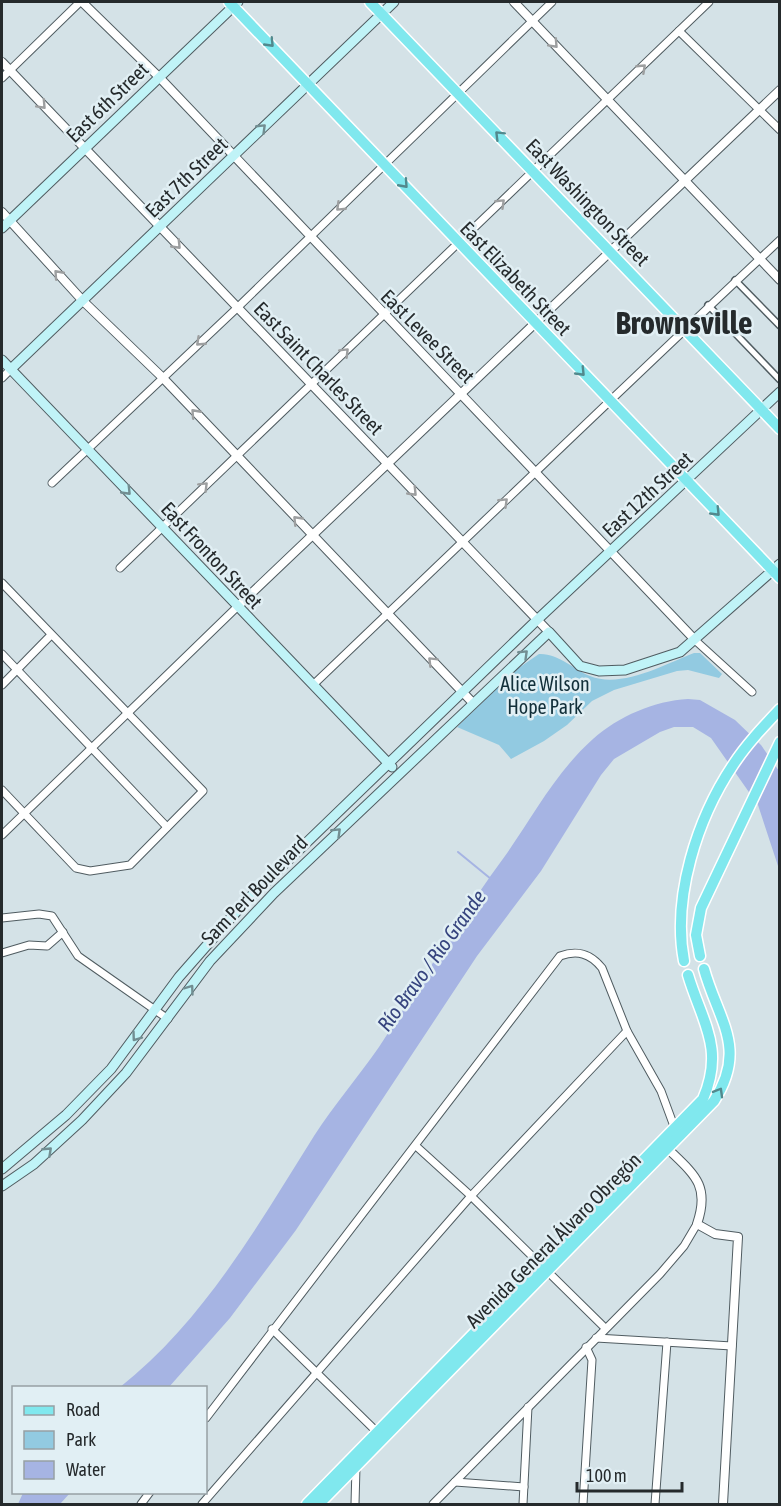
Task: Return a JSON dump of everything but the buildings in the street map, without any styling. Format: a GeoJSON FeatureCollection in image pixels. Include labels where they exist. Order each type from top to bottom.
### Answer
{"type":"FeatureCollection","features":[{"type":"Feature","properties":{"kind":"main road","name":"East Washington Street"},"geometry":{"type":"LineString","coordinates":[[370,2],[780,429]]}},
{"type":"Feature","properties":{"kind":"main road","name":"East 7th Street"},"geometry":{"type":"LineString","coordinates":[[11,369],[394,2]]}},
{"type":"Feature","properties":{"kind":"main road","name":"East 6th Street"},"geometry":{"type":"LineString","coordinates":[[2,228],[233,3]]}},
{"type":"Feature","properties":{"kind":"main road","name":"East Elizabeth Street"},"geometry":{"type":"LineString","coordinates":[[233,3],[610,403],[777,571]]}},
{"type":"Feature","properties":{"kind":"main road","name":"East Fronton Street"},"geometry":{"type":"LineString","coordinates":[[2,360],[398,773]]}},
{"type":"Feature","properties":{"kind":"main road","name":"East 12th Street"},"geometry":{"type":"LineString","coordinates":[[537,620],[780,392]]}},
{"type":"Feature","properties":{"kind":"main road","name":"East Saint Charles Street"},"geometry":{"type":"LineString","coordinates":[[549,632],[580,666],[600,671],[625,670],[680,652],[696,641],[777,571]]}},
{"type":"Feature","properties":{"kind":"main road","name":"Sam Perl Boulevard"},"geometry":{"type":"LineString","coordinates":[[2,1169],[66,1115],[121,1057],[154,1009],[244,903],[537,620]]}},
{"type":"Feature","properties":{"kind":"main road","name":"Sam Perl Boulevard"},"geometry":{"type":"LineString","coordinates":[[2,1186],[34,1164],[74,1127],[126,1073],[235,933],[398,773],[549,632]]}},
{"type":"Feature","properties":{"kind":"main road"},"geometry":{"type":"LineString","coordinates":[[684,961],[680,929],[688,875],[696,844],[717,794],[734,763],[776,712]]}},
{"type":"Feature","properties":{"kind":"main road"},"geometry":{"type":"LineString","coordinates":[[700,956],[697,922],[714,880],[780,742]]}},
{"type":"Feature","properties":{"kind":"main road","name":"Avenida General Álvaro Obregón"},"geometry":{"type":"LineString","coordinates":[[622,1189],[669,1150],[714,1101],[722,1088],[729,1067],[728,1031],[704,969]]}},
{"type":"Feature","properties":{"kind":"main road","name":"Avenida General Álvaro Obregón"},"geometry":{"type":"LineString","coordinates":[[307,1504],[381,1435],[622,1189],[704,1099],[713,1058],[708,1027],[688,975]]}},
{"type":"Feature","properties":{"kind":"main road"},"geometry":{"type":"LineString","coordinates":[[66,1115],[74,1127]]}},
{"type":"Feature","properties":{"kind":"main road","name":"Avenida General Álvaro Obregón"},"geometry":{"type":"LineString","coordinates":[[320,1504],[356,1467],[381,1435]]}},
{"type":"Feature","properties":{"kind":"street"},"geometry":{"type":"LineString","coordinates":[[2,78],[81,2]]}},
{"type":"Feature","properties":{"kind":"street","name":"East Levee Street"},"geometry":{"type":"LineString","coordinates":[[81,2],[159,77],[232,157],[383,315],[462,393],[535,473],[696,641],[752,692]]}},
{"type":"Feature","properties":{"kind":"street"},"geometry":{"type":"LineString","coordinates":[[514,2],[780,280]]}},
{"type":"Feature","properties":{"kind":"street"},"geometry":{"type":"LineString","coordinates":[[52,483],[237,308],[552,2]]}},
{"type":"Feature","properties":{"kind":"street"},"geometry":{"type":"LineString","coordinates":[[120,568],[709,2]]}},
{"type":"Feature","properties":{"kind":"street"},"geometry":{"type":"LineString","coordinates":[[679,31],[780,130]]}},
{"type":"Feature","properties":{"kind":"street","name":"East Saint Charles Street"},"geometry":{"type":"LineString","coordinates":[[2,62],[83,150],[549,632]]}},
{"type":"Feature","properties":{"kind":"street"},"geometry":{"type":"LineString","coordinates":[[2,835],[237,607],[536,325],[780,90]]}},
{"type":"Feature","properties":{"kind":"street"},"geometry":{"type":"LineString","coordinates":[[2,212],[83,301],[162,377],[234,456],[472,703]]}},
{"type":"Feature","properties":{"kind":"street"},"geometry":{"type":"LineString","coordinates":[[313,685],[610,403],[708,305],[780,240]]}},
{"type":"Feature","properties":{"kind":"street"},"geometry":{"type":"LineString","coordinates":[[735,280],[780,326]]}},
{"type":"Feature","properties":{"kind":"street"},"geometry":{"type":"LineString","coordinates":[[708,305],[780,380]]}},
{"type":"Feature","properties":{"kind":"street","name":"East 7th Street"},"geometry":{"type":"LineString","coordinates":[[2,378],[11,369]]}},
{"type":"Feature","properties":{"kind":"street"},"geometry":{"type":"LineString","coordinates":[[2,583],[203,791],[129,865],[90,871],[76,868],[2,790]]}},
{"type":"Feature","properties":{"kind":"street"},"geometry":{"type":"LineString","coordinates":[[2,685],[51,635]]}},
{"type":"Feature","properties":{"kind":"street"},"geometry":{"type":"LineString","coordinates":[[2,654],[167,827]]}},
{"type":"Feature","properties":{"kind":"street"},"geometry":{"type":"LineString","coordinates":[[2,918],[39,914],[52,916],[78,956],[168,1019]]}},
{"type":"Feature","properties":{"kind":"street"},"geometry":{"type":"LineString","coordinates":[[2,953],[29,945],[47,946],[63,932]]}},
{"type":"Feature","properties":{"kind":"street"},"geometry":{"type":"LineString","coordinates":[[207,1417],[272,1329],[416,1146],[552,963],[560,956],[571,952],[585,954],[602,968],[627,1031],[664,1098],[675,1129]]}},
{"type":"Feature","properties":{"kind":"street"},"geometry":{"type":"LineString","coordinates":[[202,1504],[471,1196],[627,1031]]}},
{"type":"Feature","properties":{"kind":"street"},"geometry":{"type":"LineString","coordinates":[[416,1146],[471,1196],[606,1328]]}},
{"type":"Feature","properties":{"kind":"street"},"geometry":{"type":"LineString","coordinates":[[433,1504],[676,1257],[697,1224],[702,1201],[699,1183],[669,1150]]}},
{"type":"Feature","properties":{"kind":"street"},"geometry":{"type":"LineString","coordinates":[[697,1224],[714,1234],[738,1237],[723,1504]]}},
{"type":"Feature","properties":{"kind":"street"},"geometry":{"type":"LineString","coordinates":[[272,1329],[381,1435]]}},
{"type":"Feature","properties":{"kind":"street"},"geometry":{"type":"LineString","coordinates":[[596,1338],[732,1346]]}},
{"type":"Feature","properties":{"kind":"street"},"geometry":{"type":"LineString","coordinates":[[655,1504],[667,1342]]}},
{"type":"Feature","properties":{"kind":"street"},"geometry":{"type":"LineString","coordinates":[[583,1504],[592,1360],[586,1347]]}},
{"type":"Feature","properties":{"kind":"street"},"geometry":{"type":"LineString","coordinates":[[523,1504],[528,1407]]}},
{"type":"Feature","properties":{"kind":"street"},"geometry":{"type":"LineString","coordinates":[[355,1504],[356,1467]]}},
{"type":"Feature","properties":{"kind":"street"},"geometry":{"type":"LineString","coordinates":[[455,1482],[524,1487]]}},
{"type":"Feature","properties":{"kind":"green space","name":"Alice Wilson Hope Park"},"geometry":{"type":"Polygon","coordinates":[[[694,653],[700,653],[722,674],[719,678],[688,670],[677,671],[614,690],[592,701],[567,725],[544,741],[511,759],[499,745],[457,727],[517,669],[539,654],[553,656],[590,676],[616,679],[643,674],[694,653]]]}},
{"type":"Feature","properties":{"kind":"water"},"geometry":{"type":"Polygon","coordinates":[[[675,700],[700,700],[735,720],[761,745],[779,771],[779,869],[758,805],[711,738],[693,727],[674,727],[660,732],[614,759],[601,775],[541,871],[477,956],[296,1230],[230,1318],[170,1386],[121,1386],[177,1333],[227,1270],[322,1125],[379,1047],[472,903],[568,766],[593,739],[614,723],[650,706],[675,700]]]}},
{"type":"Feature","properties":{"kind":"water"},"geometry":{"type":"Polygon","coordinates":[[[22,1494],[69,1494],[60,1504],[18,1504],[22,1494]]]}},
{"type":"Feature","properties":{"kind":"waterway"},"geometry":{"type":"LineString","coordinates":[[458,852],[491,879]]}},
{"type":"Feature","properties":{"kind":"district","name":"Brownsville"},"geometry":{"type":"Point","coordinates":[684,322]}},
{"type":"Feature","properties":{"kind":"water label","name":"Río Bravo / Rio Grande"},"geometry":{"type":"Point","coordinates":[431,960]}}]}
